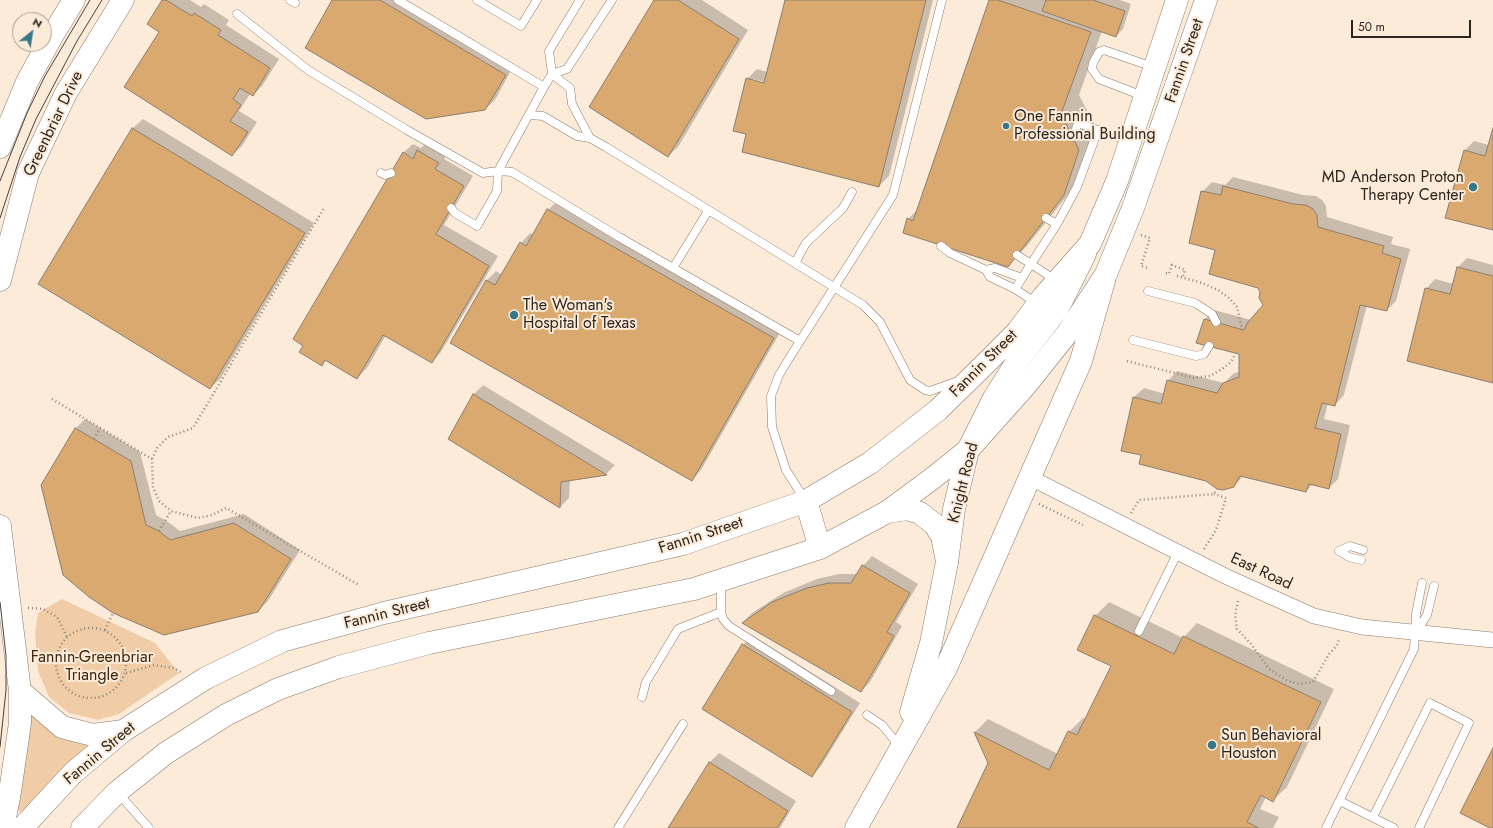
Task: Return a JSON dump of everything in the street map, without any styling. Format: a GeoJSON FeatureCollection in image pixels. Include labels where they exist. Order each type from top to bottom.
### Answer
{"type":"FeatureCollection","features":[{"type":"Feature","properties":{"kind":"main road"},"geometry":{"type":"LineString","coordinates":[[0,147],[27,82],[74,0]]}},
{"type":"Feature","properties":{"kind":"main road","name":"Greenbriar Drive"},"geometry":{"type":"LineString","coordinates":[[0,280],[28,173],[66,93],[123,0]]}},
{"type":"Feature","properties":{"kind":"main road","name":"Fannin Street"},"geometry":{"type":"LineString","coordinates":[[22,828],[73,773],[123,731],[206,678],[282,641],[384,613],[683,544],[806,501],[870,463],[938,410],[1017,332],[1038,304],[1090,244],[1117,181],[1156,68],[1177,0]]}},
{"type":"Feature","properties":{"kind":"main road","name":"Fannin Street"},"geometry":{"type":"LineString","coordinates":[[82,828],[117,792],[166,753],[226,714],[278,689],[339,666],[429,643],[694,589],[820,548],[887,512],[968,450],[1026,386],[1064,337],[1106,274],[1133,208],[1206,0]]}},
{"type":"Feature","properties":{"kind":"main road"},"geometry":{"type":"LineString","coordinates":[[1129,147],[1150,159]]}},
{"type":"Feature","properties":{"kind":"main road","name":"Knight Road"},"geometry":{"type":"LineString","coordinates":[[901,748],[931,643],[948,562],[954,509],[968,450],[994,398],[1016,363],[1057,310],[1090,244]]}},
{"type":"Feature","properties":{"kind":"main road","name":"Knight Road"},"geometry":{"type":"LineString","coordinates":[[856,828],[946,668],[1081,362],[1106,274]]}},
{"type":"Feature","properties":{"kind":"main road"},"geometry":{"type":"LineString","coordinates":[[806,501],[820,548]]}},
{"type":"Feature","properties":{"kind":"main road"},"geometry":{"type":"LineString","coordinates":[[887,512],[907,509],[920,513],[934,524],[942,536],[948,562]]}},
{"type":"Feature","properties":{"kind":"main road"},"geometry":{"type":"LineString","coordinates":[[0,526],[20,691],[20,723],[3,828]]}},
{"type":"Feature","properties":{"kind":"main road"},"geometry":{"type":"LineString","coordinates":[[20,691],[62,727],[93,735],[123,731]]}},
{"type":"Feature","properties":{"kind":"street","name":"East Road"},"geometry":{"type":"LineString","coordinates":[[1031,478],[1224,576],[1314,616],[1362,627],[1493,640]]}},
{"type":"Feature","properties":{"kind":"lane"},"geometry":{"type":"LineString","coordinates":[[398,0],[544,87]]}},
{"type":"Feature","properties":{"kind":"lane"},"geometry":{"type":"LineString","coordinates":[[477,0],[521,26],[537,0]]}},
{"type":"Feature","properties":{"kind":"lane"},"geometry":{"type":"LineString","coordinates":[[451,212],[477,226],[497,191],[498,170],[552,74],[549,52],[580,0]]}},
{"type":"Feature","properties":{"kind":"lane"},"geometry":{"type":"LineString","coordinates":[[552,74],[567,69],[612,0]]}},
{"type":"Feature","properties":{"kind":"lane"},"geometry":{"type":"LineString","coordinates":[[806,501],[786,470],[772,427],[771,396],[779,374],[893,195],[942,0]]}},
{"type":"Feature","properties":{"kind":"lane"},"geometry":{"type":"LineString","coordinates":[[236,14],[308,70],[401,126],[483,172],[498,170],[512,172],[673,268],[800,341]]}},
{"type":"Feature","properties":{"kind":"lane"},"geometry":{"type":"LineString","coordinates":[[1146,97],[1099,79],[1092,69],[1093,64],[1099,52],[1104,50],[1156,68]]}},
{"type":"Feature","properties":{"kind":"lane"},"geometry":{"type":"LineString","coordinates":[[552,74],[570,88],[572,104],[590,138]]}},
{"type":"Feature","properties":{"kind":"lane"},"geometry":{"type":"LineString","coordinates":[[529,115],[543,116],[577,136],[590,138],[863,305],[880,322],[910,380],[925,390],[930,391],[973,375]]}},
{"type":"Feature","properties":{"kind":"lane"},"geometry":{"type":"LineString","coordinates":[[1073,137],[1078,123],[1098,130],[1129,147]]}},
{"type":"Feature","properties":{"kind":"lane"},"geometry":{"type":"LineString","coordinates":[[1015,289],[1058,224],[1077,187],[1098,130]]}},
{"type":"Feature","properties":{"kind":"lane"},"geometry":{"type":"LineString","coordinates":[[795,263],[806,243],[843,208],[852,192]]}},
{"type":"Feature","properties":{"kind":"lane"},"geometry":{"type":"LineString","coordinates":[[673,268],[708,211]]}},
{"type":"Feature","properties":{"kind":"lane"},"geometry":{"type":"LineString","coordinates":[[1046,218],[1058,224]]}},
{"type":"Feature","properties":{"kind":"lane"},"geometry":{"type":"LineString","coordinates":[[942,246],[950,253],[986,270],[990,277],[1015,289],[1038,304]]}},
{"type":"Feature","properties":{"kind":"lane"},"geometry":{"type":"LineString","coordinates":[[1018,255],[1058,282]]}},
{"type":"Feature","properties":{"kind":"lane"},"geometry":{"type":"LineString","coordinates":[[986,270],[995,268],[1022,278]]}},
{"type":"Feature","properties":{"kind":"lane"},"geometry":{"type":"LineString","coordinates":[[1148,291],[1195,303],[1212,314],[1216,322]]}},
{"type":"Feature","properties":{"kind":"lane"},"geometry":{"type":"LineString","coordinates":[[1133,340],[1196,356],[1204,354],[1209,346]]}},
{"type":"Feature","properties":{"kind":"lane"},"geometry":{"type":"LineString","coordinates":[[1361,560],[1349,557],[1339,551],[1350,546],[1363,550]]}},
{"type":"Feature","properties":{"kind":"lane"},"geometry":{"type":"LineString","coordinates":[[1139,631],[1178,552]]}},
{"type":"Feature","properties":{"kind":"lane"},"geometry":{"type":"LineString","coordinates":[[721,580],[721,612],[723,620],[737,633],[831,691]]}},
{"type":"Feature","properties":{"kind":"lane"},"geometry":{"type":"LineString","coordinates":[[1326,828],[1414,650],[1416,614],[1422,583]]}},
{"type":"Feature","properties":{"kind":"lane"},"geometry":{"type":"LineString","coordinates":[[1416,633],[1427,614],[1434,586]]}},
{"type":"Feature","properties":{"kind":"lane"},"geometry":{"type":"LineString","coordinates":[[642,697],[646,682],[678,629],[721,612]]}},
{"type":"Feature","properties":{"kind":"lane"},"geometry":{"type":"LineString","coordinates":[[1373,817],[1430,703],[1469,723],[1419,828]]}},
{"type":"Feature","properties":{"kind":"lane"},"geometry":{"type":"LineString","coordinates":[[867,715],[882,725],[901,748]]}},
{"type":"Feature","properties":{"kind":"lane"},"geometry":{"type":"LineString","coordinates":[[618,828],[683,724]]}},
{"type":"Feature","properties":{"kind":"lane"},"geometry":{"type":"LineString","coordinates":[[117,792],[149,828]]}},
{"type":"Feature","properties":{"kind":"lane"},"geometry":{"type":"LineString","coordinates":[[1340,801],[1394,828]]}},
{"type":"Feature","properties":{"kind":"path"},"geometry":{"type":"LineString","coordinates":[[324,208],[193,428],[168,437],[157,448],[152,459],[153,487],[159,501],[171,511],[198,518],[212,515],[226,508],[359,585]]}},
{"type":"Feature","properties":{"kind":"path"},"geometry":{"type":"LineString","coordinates":[[1139,234],[1150,238],[1142,266],[1148,268]]}},
{"type":"Feature","properties":{"kind":"path"},"geometry":{"type":"LineString","coordinates":[[1166,273],[1169,274],[1172,265],[1185,270],[1183,277]]}},
{"type":"Feature","properties":{"kind":"path"},"geometry":{"type":"LineString","coordinates":[[1177,276],[1202,283],[1229,298],[1237,307],[1242,329]]}},
{"type":"Feature","properties":{"kind":"path"},"geometry":{"type":"LineString","coordinates":[[1127,361],[1194,378],[1210,376],[1222,369],[1231,362],[1236,353]]}},
{"type":"Feature","properties":{"kind":"path"},"geometry":{"type":"LineString","coordinates":[[52,399],[152,459]]}},
{"type":"Feature","properties":{"kind":"path"},"geometry":{"type":"LineString","coordinates":[[94,439],[100,428]]}},
{"type":"Feature","properties":{"kind":"path"},"geometry":{"type":"LineString","coordinates":[[1214,494],[1217,489]]}},
{"type":"Feature","properties":{"kind":"path"},"geometry":{"type":"LineString","coordinates":[[1130,515],[1139,500],[1214,494],[1226,498],[1216,530],[1202,551]]}},
{"type":"Feature","properties":{"kind":"path"},"geometry":{"type":"LineString","coordinates":[[1038,504],[1083,525]]}},
{"type":"Feature","properties":{"kind":"path"},"geometry":{"type":"LineString","coordinates":[[159,531],[171,511]]}},
{"type":"Feature","properties":{"kind":"path"},"geometry":{"type":"LineString","coordinates":[[1238,601],[1234,615],[1237,629],[1251,644],[1269,669],[1288,681],[1299,684],[1313,682],[1329,654],[1338,644],[1339,638]]}},
{"type":"Feature","properties":{"kind":"path"},"geometry":{"type":"LineString","coordinates":[[10,608],[43,609],[57,617],[67,637]]}},
{"type":"Feature","properties":{"kind":"path"},"geometry":{"type":"LineString","coordinates":[[104,630],[113,613]]}},
{"type":"Feature","properties":{"kind":"path"},"geometry":{"type":"LineString","coordinates":[[87,628],[104,630],[112,635],[121,644],[127,660],[126,673],[117,688],[110,694],[94,699],[73,694],[61,683],[57,673],[56,660],[60,646],[67,637],[75,632],[87,628]]}},
{"type":"Feature","properties":{"kind":"path"},"geometry":{"type":"LineString","coordinates":[[126,673],[154,665],[174,668],[183,673]]}},
{"type":"Feature","properties":{"kind":"green space","name":"Fannin-Greenbriar Triangle"},"geometry":{"type":"Polygon","coordinates":[[[62,599],[155,643],[179,673],[119,714],[98,720],[69,713],[49,697],[38,671],[35,633],[38,613],[62,599]]]}},
{"type":"Feature","properties":{"kind":"green space","name":"Fannin-Greenbriar Triangle"},"geometry":{"type":"Polygon","coordinates":[[[35,715],[86,742],[89,748],[23,813],[17,810],[28,717],[35,715]]]}},
{"type":"Feature","properties":{"kind":"building"},"geometry":{"type":"Polygon","coordinates":[[[162,0],[166,0],[192,16],[194,13],[221,30],[218,35],[270,68],[253,96],[240,88],[233,99],[241,105],[230,121],[248,132],[232,156],[124,87],[159,32],[147,24],[162,0]]]}},
{"type":"Feature","properties":{"kind":"building"},"geometry":{"type":"Polygon","coordinates":[[[332,0],[380,0],[506,75],[485,110],[426,119],[305,48],[332,0]]]}},
{"type":"Feature","properties":{"kind":"building"},"geometry":{"type":"Polygon","coordinates":[[[654,0],[678,0],[739,39],[668,157],[589,107],[654,0]]]}},
{"type":"Feature","properties":{"kind":"building"},"geometry":{"type":"Polygon","coordinates":[[[785,0],[926,0],[879,187],[742,152],[746,134],[733,131],[746,78],[764,83],[785,0]]]}},
{"type":"Feature","properties":{"kind":"building","name":"One Fannin Professional Building"},"geometry":{"type":"Polygon","coordinates":[[[989,0],[998,0],[1091,32],[1061,114],[1079,150],[1064,195],[1008,267],[903,233],[907,218],[913,221],[989,0]]]}},
{"type":"Feature","properties":{"kind":"building"},"geometry":{"type":"Polygon","coordinates":[[[1046,0],[1093,0],[1125,11],[1116,37],[1042,11],[1046,0]]]}},
{"type":"Feature","properties":{"kind":"building"},"geometry":{"type":"Polygon","coordinates":[[[132,128],[305,233],[210,389],[38,284],[132,128]]]}},
{"type":"Feature","properties":{"kind":"building","name":"MD Anderson Proton Therapy Center"},"geometry":{"type":"Polygon","coordinates":[[[1493,128],[1493,230],[1445,218],[1464,150],[1485,156],[1493,128]]]}},
{"type":"Feature","properties":{"kind":"building"},"geometry":{"type":"Polygon","coordinates":[[[417,150],[439,163],[435,169],[464,186],[436,234],[489,266],[432,363],[383,335],[357,379],[325,360],[322,366],[299,352],[303,346],[293,339],[403,152],[413,159],[417,150]]]}},
{"type":"Feature","properties":{"kind":"building"},"geometry":{"type":"Polygon","coordinates":[[[1223,186],[1293,204],[1306,205],[1313,209],[1317,215],[1318,227],[1384,246],[1382,253],[1401,259],[1387,311],[1360,305],[1335,406],[1322,403],[1315,428],[1341,434],[1329,489],[1309,484],[1306,492],[1240,476],[1234,487],[1223,490],[1217,489],[1206,481],[1139,464],[1141,455],[1121,451],[1133,397],[1161,404],[1167,380],[1217,393],[1223,383],[1239,377],[1239,354],[1196,343],[1204,319],[1244,330],[1248,322],[1263,305],[1259,298],[1260,292],[1258,288],[1209,274],[1215,250],[1189,243],[1201,191],[1221,195],[1223,186]]]}},
{"type":"Feature","properties":{"kind":"building"},"geometry":{"type":"Polygon","coordinates":[[[547,209],[774,338],[692,481],[450,343],[486,280],[495,285],[520,242],[526,246],[547,209]]]}},
{"type":"Feature","properties":{"kind":"building"},"geometry":{"type":"Polygon","coordinates":[[[1457,267],[1493,276],[1493,383],[1407,361],[1425,288],[1450,294],[1457,267]]]}},
{"type":"Feature","properties":{"kind":"building"},"geometry":{"type":"Polygon","coordinates":[[[473,394],[607,475],[561,482],[560,508],[448,439],[473,394]]]}},
{"type":"Feature","properties":{"kind":"building"},"geometry":{"type":"Polygon","coordinates":[[[75,428],[131,461],[146,525],[159,531],[170,540],[234,523],[291,559],[258,612],[164,635],[113,613],[89,597],[63,575],[41,485],[75,428]]]}},
{"type":"Feature","properties":{"kind":"building"},"geometry":{"type":"Polygon","coordinates":[[[862,565],[910,593],[887,632],[894,636],[861,692],[742,623],[772,602],[807,588],[829,583],[851,583],[862,565]]]}},
{"type":"Feature","properties":{"kind":"building"},"geometry":{"type":"Polygon","coordinates":[[[1094,615],[1174,654],[1183,636],[1321,702],[1273,802],[1261,795],[1247,822],[1259,828],[957,828],[988,763],[974,732],[1049,770],[1068,731],[1077,735],[1111,666],[1077,650],[1094,615]]]}},
{"type":"Feature","properties":{"kind":"building"},"geometry":{"type":"Polygon","coordinates":[[[742,644],[852,712],[812,777],[702,709],[742,644]]]}},
{"type":"Feature","properties":{"kind":"building"},"geometry":{"type":"Polygon","coordinates":[[[1493,748],[1493,828],[1490,828],[1460,813],[1493,748]]]}},
{"type":"Feature","properties":{"kind":"building"},"geometry":{"type":"Polygon","coordinates":[[[709,762],[788,811],[777,828],[668,828],[709,762]]]}},
{"type":"Feature","properties":{"kind":"tram line"},"geometry":{"type":"LineString","coordinates":[[0,181],[27,113],[45,76],[90,0]]}},
{"type":"Feature","properties":{"kind":"tram line"},"geometry":{"type":"LineString","coordinates":[[0,218],[20,157],[36,119],[77,41],[102,0]]}},
{"type":"Feature","properties":{"kind":"tram line"},"geometry":{"type":"LineString","coordinates":[[0,602],[6,656],[6,690],[0,747]]}},
{"type":"Feature","properties":{"kind":"place","name":"One Fannin Professional Building"},"geometry":{"type":"Point","coordinates":[1006,126]}},
{"type":"Feature","properties":{"kind":"place","name":"MD Anderson Proton Therapy Center"},"geometry":{"type":"Point","coordinates":[1473,187]}},
{"type":"Feature","properties":{"kind":"place","name":"The Woman's Hospital of Texas"},"geometry":{"type":"Point","coordinates":[514,315]}},
{"type":"Feature","properties":{"kind":"place","name":"Sun Behavioral Houston"},"geometry":{"type":"Point","coordinates":[1212,745]}}]}
